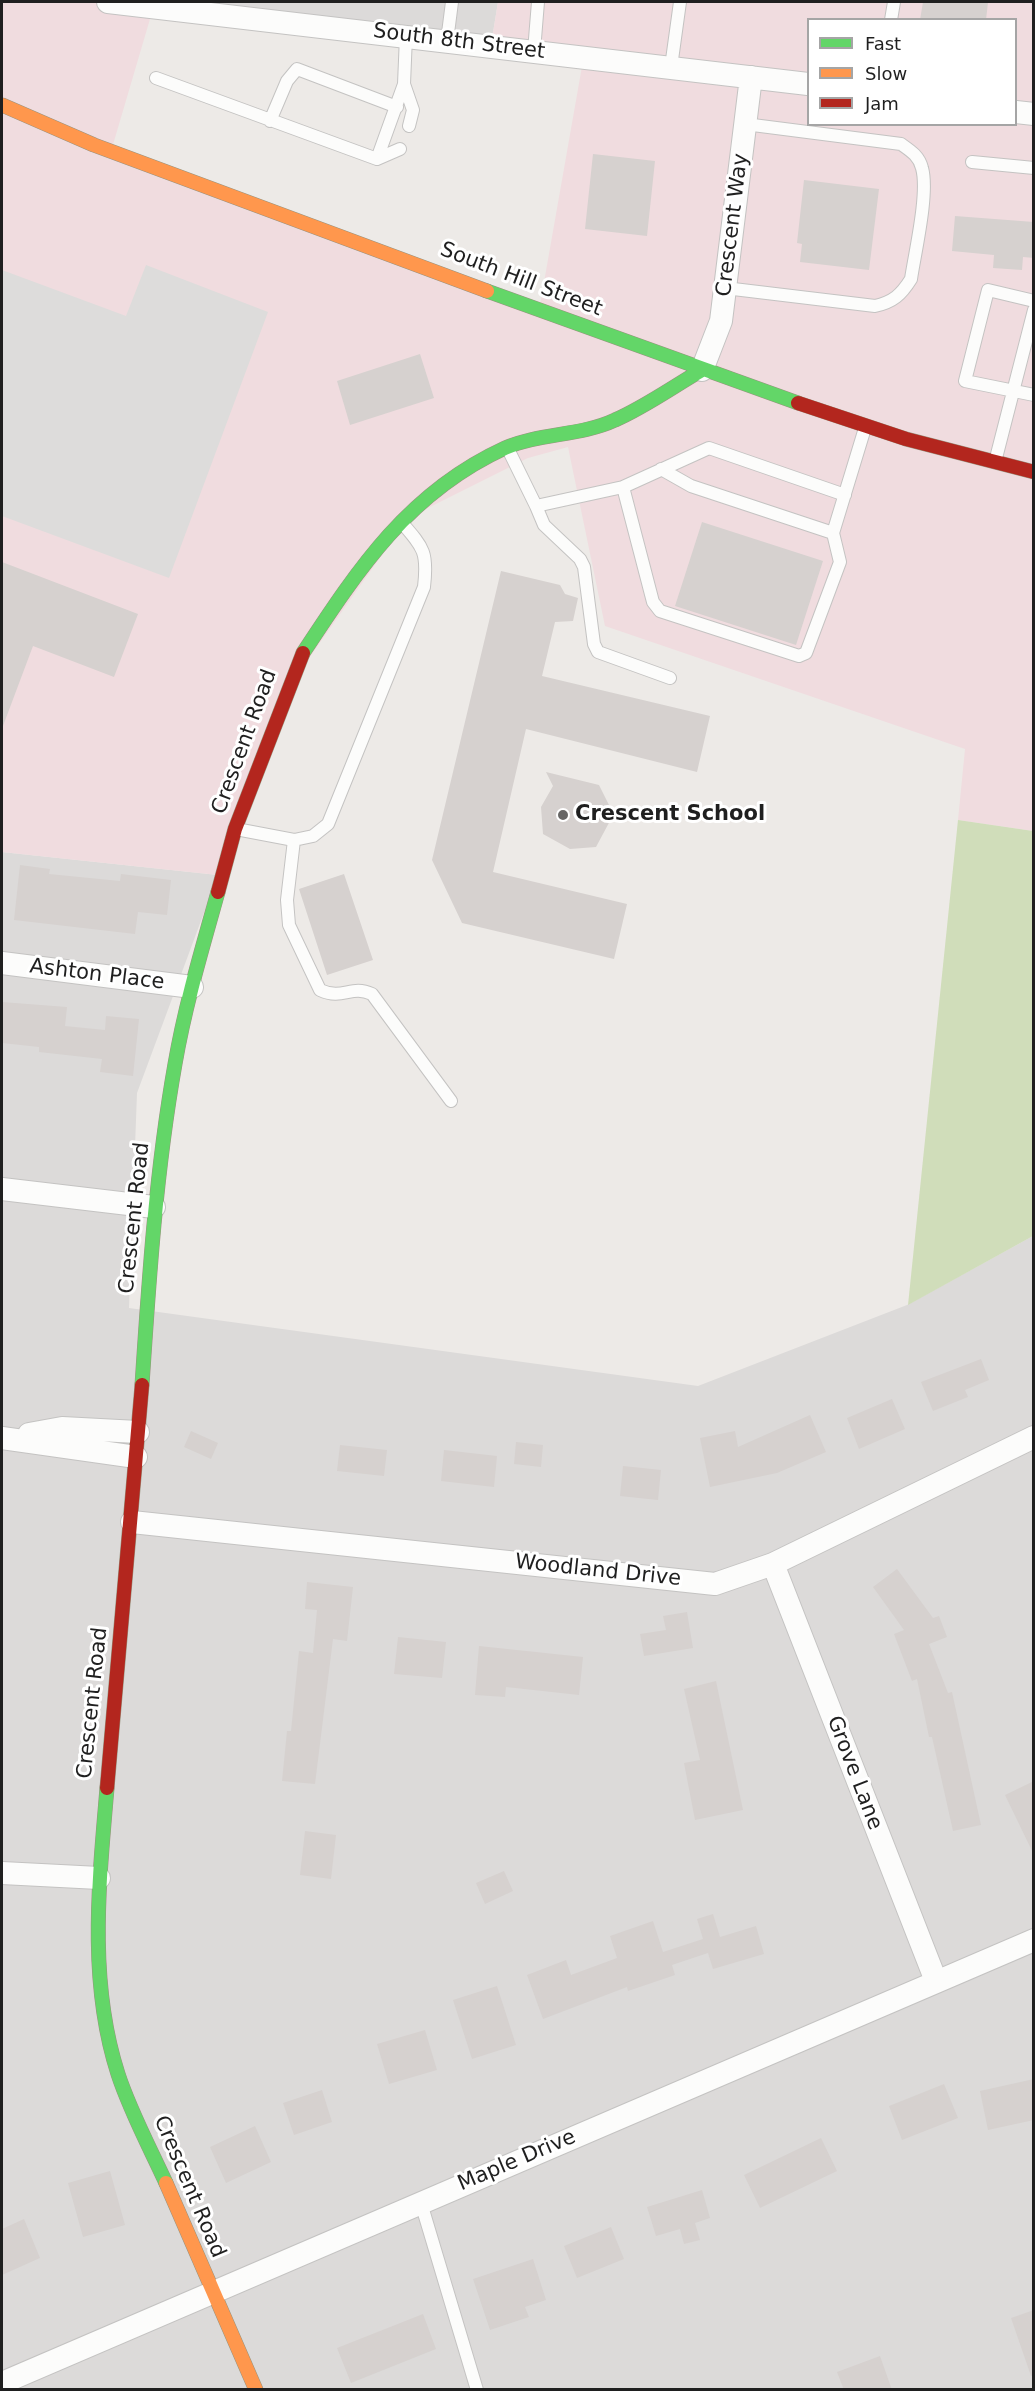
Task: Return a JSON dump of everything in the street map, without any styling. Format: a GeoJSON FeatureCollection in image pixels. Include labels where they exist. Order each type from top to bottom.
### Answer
{"type":"FeatureCollection","features":[{"type":"Feature","properties":{"kind":"street","name":"South 8th Street"},"geometry":{"type":"LineString","coordinates":[[108,2],[210,7],[406,36],[807,84]]}},
{"type":"Feature","properties":{"kind":"street","name":"Crescent Way"},"geometry":{"type":"LineString","coordinates":[[702,370],[721,321],[751,77]]}},
{"type":"Feature","properties":{"kind":"street","name":"South Hill Street"},"geometry":{"type":"LineString","coordinates":[[2,105],[94,145],[702,370],[865,427],[1034,472]]}},
{"type":"Feature","properties":{"kind":"street"},"geometry":{"type":"LineString","coordinates":[[1017,112],[1034,114]]}},
{"type":"Feature","properties":{"kind":"street","name":"Crescent Road"},"geometry":{"type":"LineString","coordinates":[[256,2390],[118,2074],[98,1982],[99,1878],[132,1522],[154,1207],[175,1064],[192,987],[235,829],[298,660],[359,568],[401,522],[453,475],[507,447],[614,421],[702,370]]}},
{"type":"Feature","properties":{"kind":"street","name":"Ashton Place"},"geometry":{"type":"LineString","coordinates":[[2,963],[192,987]]}},
{"type":"Feature","properties":{"kind":"street"},"geometry":{"type":"LineString","coordinates":[[2,1189],[154,1207]]}},
{"type":"Feature","properties":{"kind":"street"},"geometry":{"type":"LineString","coordinates":[[4,1438],[62,1428],[138,1432]]}},
{"type":"Feature","properties":{"kind":"street","name":"Woodland Drive"},"geometry":{"type":"LineString","coordinates":[[132,1522],[715,1584],[773,1564],[1034,1437]]}},
{"type":"Feature","properties":{"kind":"street"},"geometry":{"type":"LineString","coordinates":[[4,1438],[136,1457]]}},
{"type":"Feature","properties":{"kind":"street","name":"Grove Lane"},"geometry":{"type":"LineString","coordinates":[[773,1564],[936,1982]]}},
{"type":"Feature","properties":{"kind":"street"},"geometry":{"type":"LineString","coordinates":[[2,1873],[99,1878]]}},
{"type":"Feature","properties":{"kind":"street","name":"Maple Drive"},"geometry":{"type":"LineString","coordinates":[[2,2383],[1034,1940]]}},
{"type":"Feature","properties":{"kind":"lane"},"geometry":{"type":"LineString","coordinates":[[447,41],[452,2]]}},
{"type":"Feature","properties":{"kind":"lane"},"geometry":{"type":"LineString","coordinates":[[672,67],[680,2]]}},
{"type":"Feature","properties":{"kind":"lane"},"geometry":{"type":"LineString","coordinates":[[891,18],[894,2]]}},
{"type":"Feature","properties":{"kind":"lane"},"geometry":{"type":"LineString","coordinates":[[534,51],[539,4]]}},
{"type":"Feature","properties":{"kind":"lane"},"geometry":{"type":"LineString","coordinates":[[377,159],[404,84],[406,36]]}},
{"type":"Feature","properties":{"kind":"lane"},"geometry":{"type":"LineString","coordinates":[[270,121],[286,81],[297,69],[397,106]]}},
{"type":"Feature","properties":{"kind":"lane"},"geometry":{"type":"LineString","coordinates":[[156,78],[377,159],[400,149]]}},
{"type":"Feature","properties":{"kind":"lane"},"geometry":{"type":"LineString","coordinates":[[404,84],[413,110],[409,126]]}},
{"type":"Feature","properties":{"kind":"lane"},"geometry":{"type":"LineString","coordinates":[[725,288],[875,306],[889,303],[903,293],[911,279],[924,184],[922,167],[915,154],[902,144],[745,124]]}},
{"type":"Feature","properties":{"kind":"lane"},"geometry":{"type":"LineString","coordinates":[[972,162],[1034,168]]}},
{"type":"Feature","properties":{"kind":"lane"},"geometry":{"type":"LineString","coordinates":[[1034,301],[988,290],[965,381],[1034,395]]}},
{"type":"Feature","properties":{"kind":"lane"},"geometry":{"type":"LineString","coordinates":[[994,463],[1034,310]]}},
{"type":"Feature","properties":{"kind":"lane"},"geometry":{"type":"LineString","coordinates":[[623,487],[653,602],[660,611],[799,656],[806,653],[840,562],[832,533],[865,427]]}},
{"type":"Feature","properties":{"kind":"lane"},"geometry":{"type":"LineString","coordinates":[[507,447],[544,525],[580,559],[584,567],[594,644],[598,652],[670,678]]}},
{"type":"Feature","properties":{"kind":"lane"},"geometry":{"type":"LineString","coordinates":[[536,506],[623,487],[709,448],[844,495]]}},
{"type":"Feature","properties":{"kind":"lane"},"geometry":{"type":"LineString","coordinates":[[661,469],[691,486],[832,533]]}},
{"type":"Feature","properties":{"kind":"lane"},"geometry":{"type":"LineString","coordinates":[[235,829],[294,840],[314,836],[328,824],[424,587],[427,560],[422,545],[401,522]]}},
{"type":"Feature","properties":{"kind":"lane"},"geometry":{"type":"LineString","coordinates":[[294,840],[287,900],[289,925],[320,990],[333,996],[361,989],[372,994],[451,1101]]}},
{"type":"Feature","properties":{"kind":"lane"},"geometry":{"type":"LineString","coordinates":[[421,2203],[477,2390]]}},
{"type":"Feature","properties":{"kind":"shaded area"},"geometry":{"type":"Polygon","coordinates":[[[2,2],[155,2],[112,148],[540,305],[584,55],[491,45],[498,2],[1033,2],[1033,831],[958,820],[965,749],[605,626],[568,447],[528,458],[408,518],[297,675],[218,875],[2,852],[2,2]]]}},
{"type":"Feature","properties":{"kind":"shaded area"},"geometry":{"type":"Polygon","coordinates":[[[155,2],[498,2],[491,45],[155,2]]]}},
{"type":"Feature","properties":{"kind":"shaded area"},"geometry":{"type":"Polygon","coordinates":[[[146,265],[268,312],[169,578],[2,516],[2,270],[126,316],[146,265]]]}},
{"type":"Feature","properties":{"kind":"shaded area"},"geometry":{"type":"Polygon","coordinates":[[[2,852],[218,875],[137,1093],[129,1308],[698,1386],[907,1305],[1033,1236],[1033,2389],[2,2390],[2,852]]]}},
{"type":"Feature","properties":{"kind":"green space"},"geometry":{"type":"Polygon","coordinates":[[[958,820],[1033,831],[1033,1236],[908,1305],[958,820]]]}},
{"type":"Feature","properties":{"kind":"building"},"geometry":{"type":"Polygon","coordinates":[[[923,2],[988,2],[986,18],[920,18],[923,2]]]}},
{"type":"Feature","properties":{"kind":"building"},"geometry":{"type":"Polygon","coordinates":[[[593,154],[655,161],[647,236],[585,229],[593,154]]]}},
{"type":"Feature","properties":{"kind":"building"},"geometry":{"type":"Polygon","coordinates":[[[804,180],[879,189],[869,270],[800,262],[802,244],[797,243],[804,180]]]}},
{"type":"Feature","properties":{"kind":"building"},"geometry":{"type":"Polygon","coordinates":[[[955,216],[1034,222],[1034,258],[1023,257],[1022,270],[993,268],[994,255],[952,251],[955,216]]]}},
{"type":"Feature","properties":{"kind":"building"},"geometry":{"type":"Polygon","coordinates":[[[420,354],[434,398],[350,425],[337,381],[420,354]]]}},
{"type":"Feature","properties":{"kind":"building"},"geometry":{"type":"Polygon","coordinates":[[[702,522],[823,561],[796,645],[675,606],[702,522]]]}},
{"type":"Feature","properties":{"kind":"building"},"geometry":{"type":"Polygon","coordinates":[[[2,562],[138,614],[114,677],[33,646],[3,726],[2,562]]]}},
{"type":"Feature","properties":{"kind":"building"},"geometry":{"type":"Polygon","coordinates":[[[501,571],[560,585],[565,594],[578,598],[573,621],[555,622],[542,676],[710,716],[697,772],[526,729],[493,872],[627,904],[614,959],[462,923],[432,860],[501,571]]]}},
{"type":"Feature","properties":{"kind":"building"},"geometry":{"type":"Polygon","coordinates":[[[546,772],[599,785],[611,809],[611,819],[596,847],[570,849],[543,834],[541,807],[553,786],[546,772]]]}},
{"type":"Feature","properties":{"kind":"building"},"geometry":{"type":"Polygon","coordinates":[[[20,865],[50,869],[49,874],[120,881],[121,874],[171,880],[167,915],[138,912],[135,934],[14,920],[20,865]]]}},
{"type":"Feature","properties":{"kind":"building"},"geometry":{"type":"Polygon","coordinates":[[[344,874],[373,960],[327,975],[299,889],[344,874]]]}},
{"type":"Feature","properties":{"kind":"building"},"geometry":{"type":"Polygon","coordinates":[[[2,1002],[67,1007],[65,1026],[105,1030],[106,1016],[139,1019],[133,1076],[100,1072],[102,1059],[39,1052],[39,1047],[2,1043],[2,1002]]]}},
{"type":"Feature","properties":{"kind":"building"},"geometry":{"type":"Polygon","coordinates":[[[981,1359],[989,1380],[965,1390],[968,1397],[933,1411],[921,1382],[981,1359]]]}},
{"type":"Feature","properties":{"kind":"building"},"geometry":{"type":"Polygon","coordinates":[[[892,1399],[905,1429],[859,1449],[847,1418],[892,1399]]]}},
{"type":"Feature","properties":{"kind":"building"},"geometry":{"type":"Polygon","coordinates":[[[810,1415],[826,1452],[777,1473],[710,1487],[700,1438],[735,1431],[738,1447],[810,1415]]]}},
{"type":"Feature","properties":{"kind":"building"},"geometry":{"type":"Polygon","coordinates":[[[191,1431],[218,1443],[211,1459],[184,1447],[191,1431]]]}},
{"type":"Feature","properties":{"kind":"building"},"geometry":{"type":"Polygon","coordinates":[[[516,1442],[543,1445],[541,1467],[514,1464],[516,1442]]]}},
{"type":"Feature","properties":{"kind":"building"},"geometry":{"type":"Polygon","coordinates":[[[340,1445],[387,1450],[384,1476],[337,1471],[340,1445]]]}},
{"type":"Feature","properties":{"kind":"building"},"geometry":{"type":"Polygon","coordinates":[[[444,1450],[497,1456],[494,1487],[441,1481],[444,1450]]]}},
{"type":"Feature","properties":{"kind":"building"},"geometry":{"type":"Polygon","coordinates":[[[623,1466],[661,1470],[658,1500],[620,1496],[623,1466]]]}},
{"type":"Feature","properties":{"kind":"building"},"geometry":{"type":"Polygon","coordinates":[[[897,1569],[933,1618],[939,1616],[947,1637],[929,1644],[948,1693],[952,1692],[981,1825],[953,1831],[917,1679],[912,1681],[894,1634],[904,1630],[873,1587],[897,1569]]]}},
{"type":"Feature","properties":{"kind":"building"},"geometry":{"type":"Polygon","coordinates":[[[307,1582],[353,1587],[347,1641],[333,1639],[315,1784],[282,1781],[287,1731],[291,1731],[299,1651],[313,1653],[317,1610],[305,1609],[307,1582]]]}},
{"type":"Feature","properties":{"kind":"building"},"geometry":{"type":"Polygon","coordinates":[[[687,1612],[693,1648],[644,1656],[640,1634],[666,1630],[663,1616],[687,1612]]]}},
{"type":"Feature","properties":{"kind":"building"},"geometry":{"type":"Polygon","coordinates":[[[398,1637],[446,1642],[442,1678],[394,1674],[398,1637]]]}},
{"type":"Feature","properties":{"kind":"building"},"geometry":{"type":"Polygon","coordinates":[[[479,1646],[583,1657],[579,1695],[506,1687],[505,1697],[475,1695],[479,1646]]]}},
{"type":"Feature","properties":{"kind":"building"},"geometry":{"type":"Polygon","coordinates":[[[716,1681],[743,1810],[695,1820],[684,1763],[700,1760],[684,1689],[716,1681]]]}},
{"type":"Feature","properties":{"kind":"building"},"geometry":{"type":"Polygon","coordinates":[[[1034,1781],[1034,1855],[1005,1795],[1034,1781]]]}},
{"type":"Feature","properties":{"kind":"building"},"geometry":{"type":"Polygon","coordinates":[[[305,1831],[336,1835],[331,1879],[300,1875],[305,1831]]]}},
{"type":"Feature","properties":{"kind":"building"},"geometry":{"type":"Polygon","coordinates":[[[504,1871],[513,1891],[485,1904],[476,1883],[504,1871]]]}},
{"type":"Feature","properties":{"kind":"building"},"geometry":{"type":"Polygon","coordinates":[[[713,1914],[720,1937],[756,1926],[764,1954],[713,1969],[708,1953],[672,1965],[675,1975],[628,1991],[627,1987],[543,2019],[527,1975],[566,1960],[571,1975],[617,1958],[610,1936],[653,1921],[663,1952],[703,1939],[697,1919],[713,1914]]]}},
{"type":"Feature","properties":{"kind":"building"},"geometry":{"type":"Polygon","coordinates":[[[497,1986],[516,2045],[472,2059],[453,2000],[497,1986]]]}},
{"type":"Feature","properties":{"kind":"building"},"geometry":{"type":"Polygon","coordinates":[[[425,2030],[437,2070],[389,2084],[377,2044],[425,2030]]]}},
{"type":"Feature","properties":{"kind":"building"},"geometry":{"type":"Polygon","coordinates":[[[1034,2079],[1034,2120],[988,2130],[980,2091],[1034,2079]]]}},
{"type":"Feature","properties":{"kind":"building"},"geometry":{"type":"Polygon","coordinates":[[[944,2084],[958,2118],[902,2140],[889,2106],[944,2084]]]}},
{"type":"Feature","properties":{"kind":"building"},"geometry":{"type":"Polygon","coordinates":[[[322,2090],[332,2122],[294,2135],[283,2103],[322,2090]]]}},
{"type":"Feature","properties":{"kind":"building"},"geometry":{"type":"Polygon","coordinates":[[[255,2126],[271,2162],[226,2183],[210,2147],[255,2126]]]}},
{"type":"Feature","properties":{"kind":"building"},"geometry":{"type":"Polygon","coordinates":[[[821,2138],[837,2171],[760,2208],[744,2175],[821,2138]]]}},
{"type":"Feature","properties":{"kind":"building"},"geometry":{"type":"Polygon","coordinates":[[[110,2171],[125,2225],[83,2237],[68,2183],[110,2171]]]}},
{"type":"Feature","properties":{"kind":"building"},"geometry":{"type":"Polygon","coordinates":[[[702,2190],[710,2218],[695,2223],[700,2240],[684,2244],[680,2229],[656,2236],[647,2207],[702,2190]]]}},
{"type":"Feature","properties":{"kind":"building"},"geometry":{"type":"Polygon","coordinates":[[[24,2219],[40,2258],[2,2275],[2,2229],[24,2219]]]}},
{"type":"Feature","properties":{"kind":"building"},"geometry":{"type":"Polygon","coordinates":[[[611,2227],[624,2259],[577,2278],[564,2246],[611,2227]]]}},
{"type":"Feature","properties":{"kind":"building"},"geometry":{"type":"Polygon","coordinates":[[[533,2259],[546,2300],[525,2307],[529,2317],[490,2330],[473,2279],[533,2259]]]}},
{"type":"Feature","properties":{"kind":"building"},"geometry":{"type":"Polygon","coordinates":[[[1034,2310],[1034,2375],[1031,2376],[1011,2318],[1034,2310]]]}},
{"type":"Feature","properties":{"kind":"building"},"geometry":{"type":"Polygon","coordinates":[[[423,2314],[436,2349],[351,2383],[337,2348],[423,2314]]]}},
{"type":"Feature","properties":{"kind":"building"},"geometry":{"type":"Polygon","coordinates":[[[880,2356],[892,2390],[844,2390],[837,2372],[880,2356]]]}},
{"type":"Feature","properties":{"kind":"traffic: fast"},"geometry":{"type":"LineString","coordinates":[[487,291],[798,403]]}},
{"type":"Feature","properties":{"kind":"traffic: fast"},"geometry":{"type":"LineString","coordinates":[[303,653],[366,562],[389,535],[441,487],[471,466],[505,448],[518,443],[588,429],[615,420],[702,370]]}},
{"type":"Feature","properties":{"kind":"traffic: fast"},"geometry":{"type":"LineString","coordinates":[[142,1385],[154,1224],[168,1104],[194,978],[218,892]]}},
{"type":"Feature","properties":{"kind":"traffic: fast"},"geometry":{"type":"LineString","coordinates":[[107,1788],[98,1932],[103,2003],[118,2074],[134,2116],[166,2183]]}},
{"type":"Feature","properties":{"kind":"traffic: slow"},"geometry":{"type":"LineString","coordinates":[[2,105],[94,145],[487,291]]}},
{"type":"Feature","properties":{"kind":"traffic: slow"},"geometry":{"type":"LineString","coordinates":[[166,2183],[256,2390]]}},
{"type":"Feature","properties":{"kind":"traffic: jam"},"geometry":{"type":"LineString","coordinates":[[798,403],[906,439],[1034,472]]}},
{"type":"Feature","properties":{"kind":"traffic: jam"},"geometry":{"type":"LineString","coordinates":[[218,892],[235,829],[303,653]]}},
{"type":"Feature","properties":{"kind":"traffic: jam"},"geometry":{"type":"LineString","coordinates":[[107,1788],[142,1385]]}},
{"type":"Feature","properties":{"kind":"place","name":"Crescent School"},"geometry":{"type":"Point","coordinates":[563,815]}}]}
